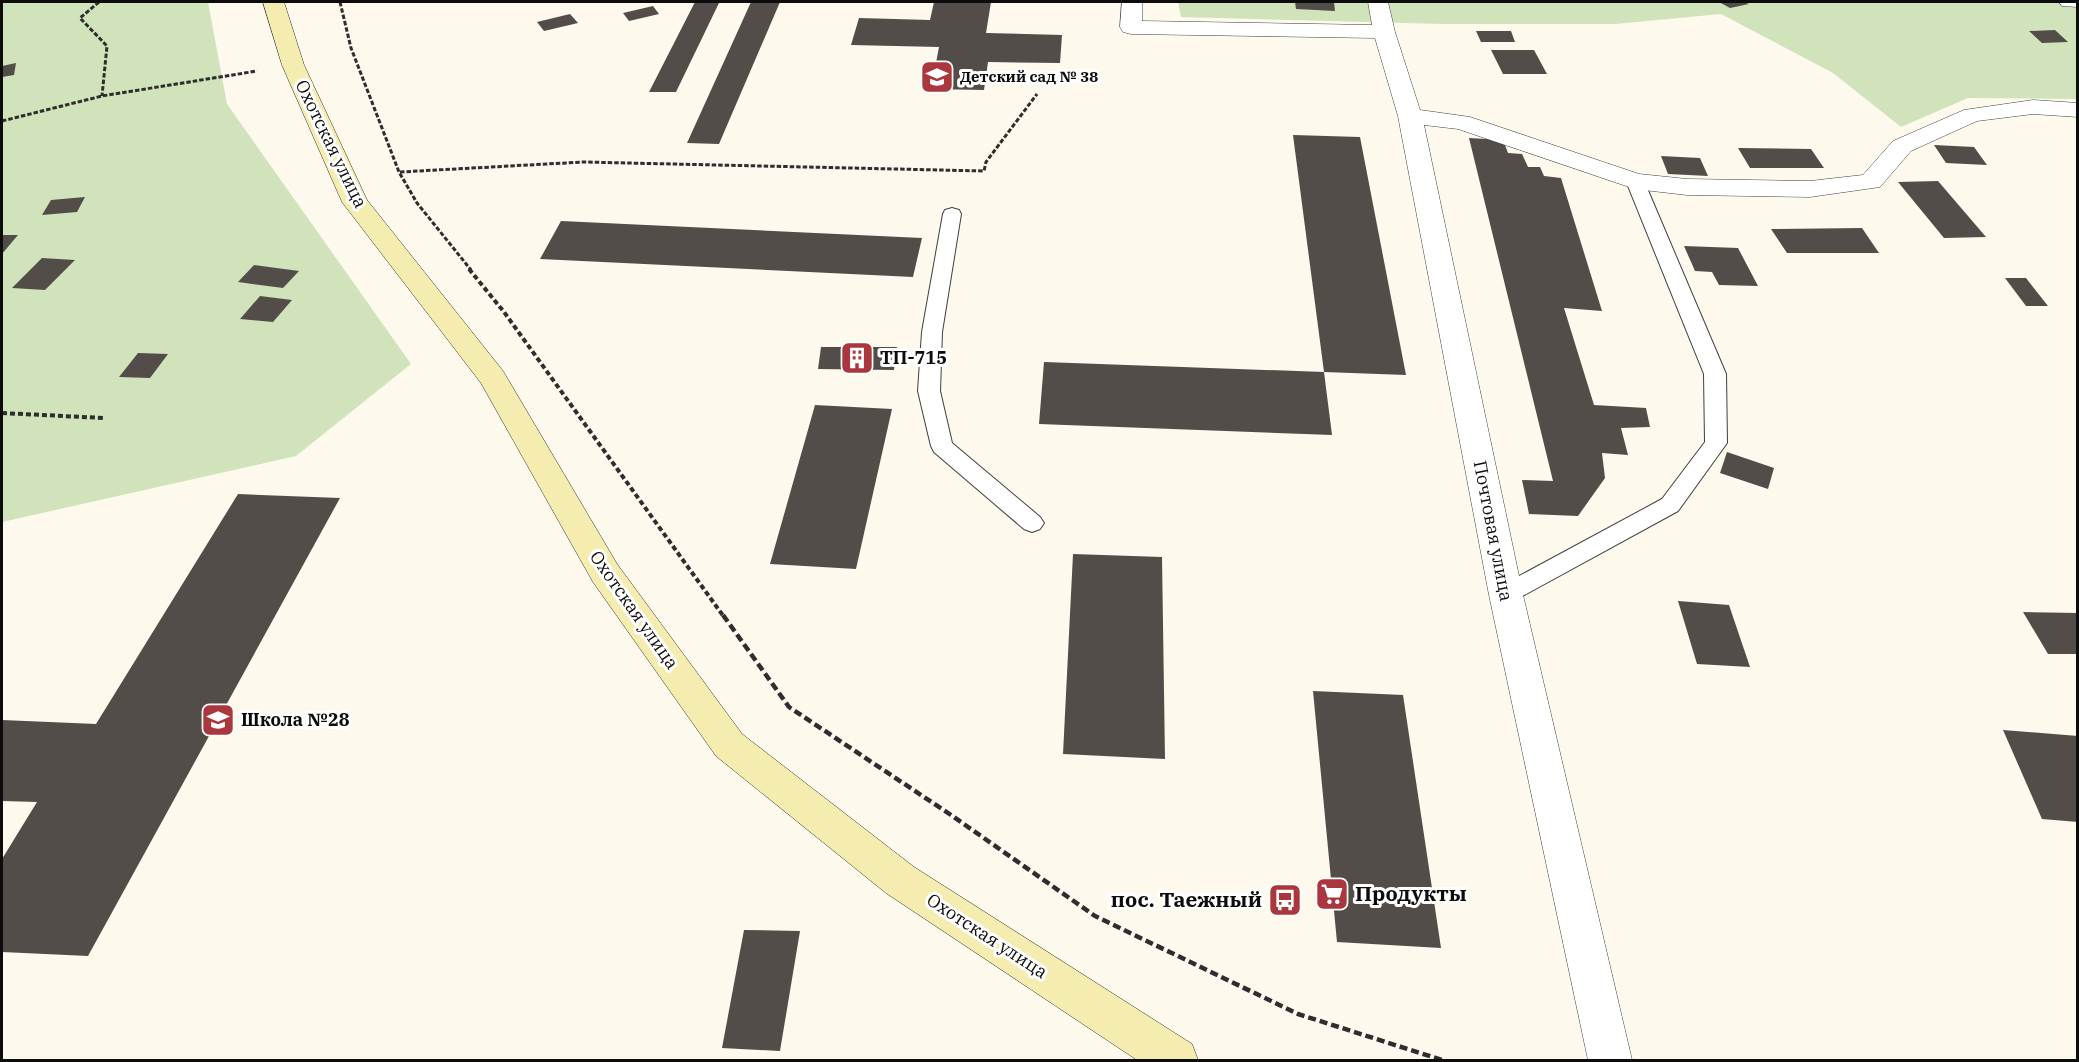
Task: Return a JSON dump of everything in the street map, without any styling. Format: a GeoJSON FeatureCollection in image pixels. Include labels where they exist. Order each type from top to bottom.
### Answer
{"type":"FeatureCollection","features":[{"type":"Feature","properties":{"kind":"street","name":"Охотская улица"},"geometry":{"type":"LineString","coordinates":[[273,2],[293,65],[355,202],[493,378],[605,573],[729,744],[900,880],[1176,1060]]}},
{"type":"Feature","properties":{"kind":"street"},"geometry":{"type":"LineString","coordinates":[[1131,2],[1131,27],[1381,17]]}},
{"type":"Feature","properties":{"kind":"street"},"geometry":{"type":"LineString","coordinates":[[2069,2],[2074,2],[2078,6]]}},
{"type":"Feature","properties":{"kind":"street","name":"Почтовая улица"},"geometry":{"type":"LineString","coordinates":[[1381,17],[1410,116],[1506,595],[1610,1060]]}},
{"type":"Feature","properties":{"kind":"street"},"geometry":{"type":"LineString","coordinates":[[1410,116],[1462,122],[1635,180],[1687,187],[1810,189],[1870,183],[1902,146],[1972,115],[2033,107],[2078,110]]}},
{"type":"Feature","properties":{"kind":"lane"},"geometry":{"type":"LineString","coordinates":[[1506,595],[1670,505],[1716,443],[1715,374],[1635,180]]}},
{"type":"Feature","properties":{"kind":"lane"},"geometry":{"type":"LineString","coordinates":[[952,214],[932,332],[929,391],[942,446],[1032,523]]}},
{"type":"Feature","properties":{"kind":"path"},"geometry":{"type":"LineString","coordinates":[[99,2],[80,18],[107,46],[102,96]]}},
{"type":"Feature","properties":{"kind":"path"},"geometry":{"type":"LineString","coordinates":[[340,2],[351,48],[399,172],[417,203],[504,312],[789,707],[951,815],[1095,916],[1298,1014],[1442,1060]]}},
{"type":"Feature","properties":{"kind":"path"},"geometry":{"type":"LineString","coordinates":[[2,121],[102,96],[293,65]]}},
{"type":"Feature","properties":{"kind":"path"},"geometry":{"type":"LineString","coordinates":[[399,172],[583,162],[984,171],[986,162],[1037,94]]}},
{"type":"Feature","properties":{"kind":"path"},"geometry":{"type":"LineString","coordinates":[[2,413],[104,418]]}},
{"type":"Feature","properties":{"kind":"green space"},"geometry":{"type":"Polygon","coordinates":[[[2,2],[208,2],[227,104],[411,364],[296,456],[2,522],[2,2]]]}},
{"type":"Feature","properties":{"kind":"green space"},"geometry":{"type":"Polygon","coordinates":[[[1178,2],[2077,2],[2077,99],[1968,98],[1901,127],[1833,73],[1721,14],[1615,24],[1443,24],[1181,17],[1178,2]]]}},
{"type":"Feature","properties":{"kind":"building"},"geometry":{"type":"Polygon","coordinates":[[[695,2],[719,3],[676,92],[649,92],[695,2]]]}},
{"type":"Feature","properties":{"kind":"building"},"geometry":{"type":"Polygon","coordinates":[[[751,2],[780,2],[719,144],[687,143],[751,2]]]}},
{"type":"Feature","properties":{"kind":"building"},"geometry":{"type":"Polygon","coordinates":[[[934,2],[991,2],[986,33],[1062,35],[1060,63],[988,62],[984,90],[931,89],[939,47],[851,45],[859,18],[930,20],[934,2]]]}},
{"type":"Feature","properties":{"kind":"building"},"geometry":{"type":"Polygon","coordinates":[[[1295,2],[1334,2],[1335,11],[1296,9],[1295,2]]]}},
{"type":"Feature","properties":{"kind":"building"},"geometry":{"type":"Polygon","coordinates":[[[1719,2],[1744,2],[1749,4],[1730,8],[1719,2]]]}},
{"type":"Feature","properties":{"kind":"building"},"geometry":{"type":"Polygon","coordinates":[[[653,6],[659,14],[629,21],[623,13],[653,6]]]}},
{"type":"Feature","properties":{"kind":"building"},"geometry":{"type":"Polygon","coordinates":[[[570,14],[578,23],[544,31],[537,22],[570,14]]]}},
{"type":"Feature","properties":{"kind":"building"},"geometry":{"type":"Polygon","coordinates":[[[2055,30],[2068,42],[2042,43],[2029,31],[2055,30]]]}},
{"type":"Feature","properties":{"kind":"building"},"geometry":{"type":"Polygon","coordinates":[[[1476,31],[1511,31],[1515,42],[1481,42],[1476,31]]]}},
{"type":"Feature","properties":{"kind":"building"},"geometry":{"type":"Polygon","coordinates":[[[1491,50],[1534,50],[1547,74],[1503,74],[1491,50]]]}},
{"type":"Feature","properties":{"kind":"building"},"geometry":{"type":"Polygon","coordinates":[[[16,63],[14,75],[2,77],[2,66],[16,63]]]}},
{"type":"Feature","properties":{"kind":"building"},"geometry":{"type":"Polygon","coordinates":[[[1293,135],[1360,137],[1406,375],[1324,372],[1293,135]]]}},
{"type":"Feature","properties":{"kind":"building"},"geometry":{"type":"Polygon","coordinates":[[[1469,138],[1503,140],[1508,153],[1522,154],[1528,167],[1540,167],[1544,176],[1561,178],[1602,311],[1564,308],[1594,405],[1646,408],[1650,427],[1621,428],[1628,455],[1602,453],[1605,478],[1578,516],[1529,514],[1522,480],[1553,481],[1469,138]]]}},
{"type":"Feature","properties":{"kind":"building"},"geometry":{"type":"Polygon","coordinates":[[[1934,145],[1974,147],[1987,165],[1946,163],[1934,145]]]}},
{"type":"Feature","properties":{"kind":"building"},"geometry":{"type":"Polygon","coordinates":[[[1738,148],[1811,149],[1824,168],[1750,168],[1738,148]]]}},
{"type":"Feature","properties":{"kind":"building"},"geometry":{"type":"Polygon","coordinates":[[[1661,156],[1700,158],[1708,176],[1668,174],[1661,156]]]}},
{"type":"Feature","properties":{"kind":"building"},"geometry":{"type":"Polygon","coordinates":[[[1938,181],[1986,237],[1944,238],[1898,182],[1938,181]]]}},
{"type":"Feature","properties":{"kind":"building"},"geometry":{"type":"Polygon","coordinates":[[[85,197],[77,212],[42,215],[51,200],[85,197]]]}},
{"type":"Feature","properties":{"kind":"building"},"geometry":{"type":"Polygon","coordinates":[[[561,221],[922,238],[913,277],[540,259],[561,221]]]}},
{"type":"Feature","properties":{"kind":"building"},"geometry":{"type":"Polygon","coordinates":[[[1862,228],[1879,253],[1787,253],[1771,229],[1862,228]]]}},
{"type":"Feature","properties":{"kind":"building"},"geometry":{"type":"Polygon","coordinates":[[[2,235],[18,235],[2,254],[2,235]]]}},
{"type":"Feature","properties":{"kind":"building"},"geometry":{"type":"Polygon","coordinates":[[[1684,246],[1738,248],[1758,286],[1719,285],[1712,272],[1695,271],[1684,246]]]}},
{"type":"Feature","properties":{"kind":"building"},"geometry":{"type":"Polygon","coordinates":[[[42,258],[75,260],[45,290],[12,288],[42,258]]]}},
{"type":"Feature","properties":{"kind":"building"},"geometry":{"type":"Polygon","coordinates":[[[254,265],[299,271],[283,288],[238,282],[254,265]]]}},
{"type":"Feature","properties":{"kind":"building"},"geometry":{"type":"Polygon","coordinates":[[[2005,278],[2026,278],[2048,306],[2026,306],[2005,278]]]}},
{"type":"Feature","properties":{"kind":"building"},"geometry":{"type":"Polygon","coordinates":[[[260,296],[292,300],[273,322],[240,319],[260,296]]]}},
{"type":"Feature","properties":{"kind":"building","name":"ТП-715"},"geometry":{"type":"Polygon","coordinates":[[[821,347],[897,347],[894,370],[818,369],[821,347]]]}},
{"type":"Feature","properties":{"kind":"building"},"geometry":{"type":"Polygon","coordinates":[[[138,353],[168,354],[150,378],[119,377],[138,353]]]}},
{"type":"Feature","properties":{"kind":"building"},"geometry":{"type":"Polygon","coordinates":[[[1044,362],[1324,372],[1332,435],[1039,424],[1044,362]]]}},
{"type":"Feature","properties":{"kind":"building"},"geometry":{"type":"Polygon","coordinates":[[[815,405],[892,409],[856,569],[770,564],[815,405]]]}},
{"type":"Feature","properties":{"kind":"building"},"geometry":{"type":"Polygon","coordinates":[[[1727,452],[1774,468],[1768,489],[1720,473],[1727,452]]]}},
{"type":"Feature","properties":{"kind":"building"},"geometry":{"type":"Polygon","coordinates":[[[238,494],[340,498],[88,956],[2,952],[2,859],[37,802],[2,801],[2,720],[96,724],[238,494]]]}},
{"type":"Feature","properties":{"kind":"building"},"geometry":{"type":"Polygon","coordinates":[[[1073,554],[1162,557],[1165,759],[1063,754],[1073,554]]]}},
{"type":"Feature","properties":{"kind":"building"},"geometry":{"type":"Polygon","coordinates":[[[1678,601],[1729,605],[1750,667],[1697,664],[1678,601]]]}},
{"type":"Feature","properties":{"kind":"building"},"geometry":{"type":"Polygon","coordinates":[[[2023,612],[2078,613],[2078,654],[2048,654],[2023,612]]]}},
{"type":"Feature","properties":{"kind":"building"},"geometry":{"type":"Polygon","coordinates":[[[1313,691],[1403,695],[1441,948],[1337,942],[1313,691]]]}},
{"type":"Feature","properties":{"kind":"building"},"geometry":{"type":"Polygon","coordinates":[[[2003,730],[2078,736],[2078,822],[2042,819],[2003,730]]]}},
{"type":"Feature","properties":{"kind":"building"},"geometry":{"type":"Polygon","coordinates":[[[744,930],[800,931],[780,1051],[722,1048],[744,930]]]}},
{"type":"Feature","properties":{"kind":"place","name":"Детский сад № 38"},"geometry":{"type":"Point","coordinates":[937,77]}},
{"type":"Feature","properties":{"kind":"place","name":"ТП-715"},"geometry":{"type":"Point","coordinates":[857,358]}},
{"type":"Feature","properties":{"kind":"place","name":"Школа №28"},"geometry":{"type":"Point","coordinates":[218,720]}},
{"type":"Feature","properties":{"kind":"place","name":"Продукты"},"geometry":{"type":"Point","coordinates":[1332,894]}},
{"type":"Feature","properties":{"kind":"place","name":"пос. Таежный"},"geometry":{"type":"Point","coordinates":[1285,900]}}]}
